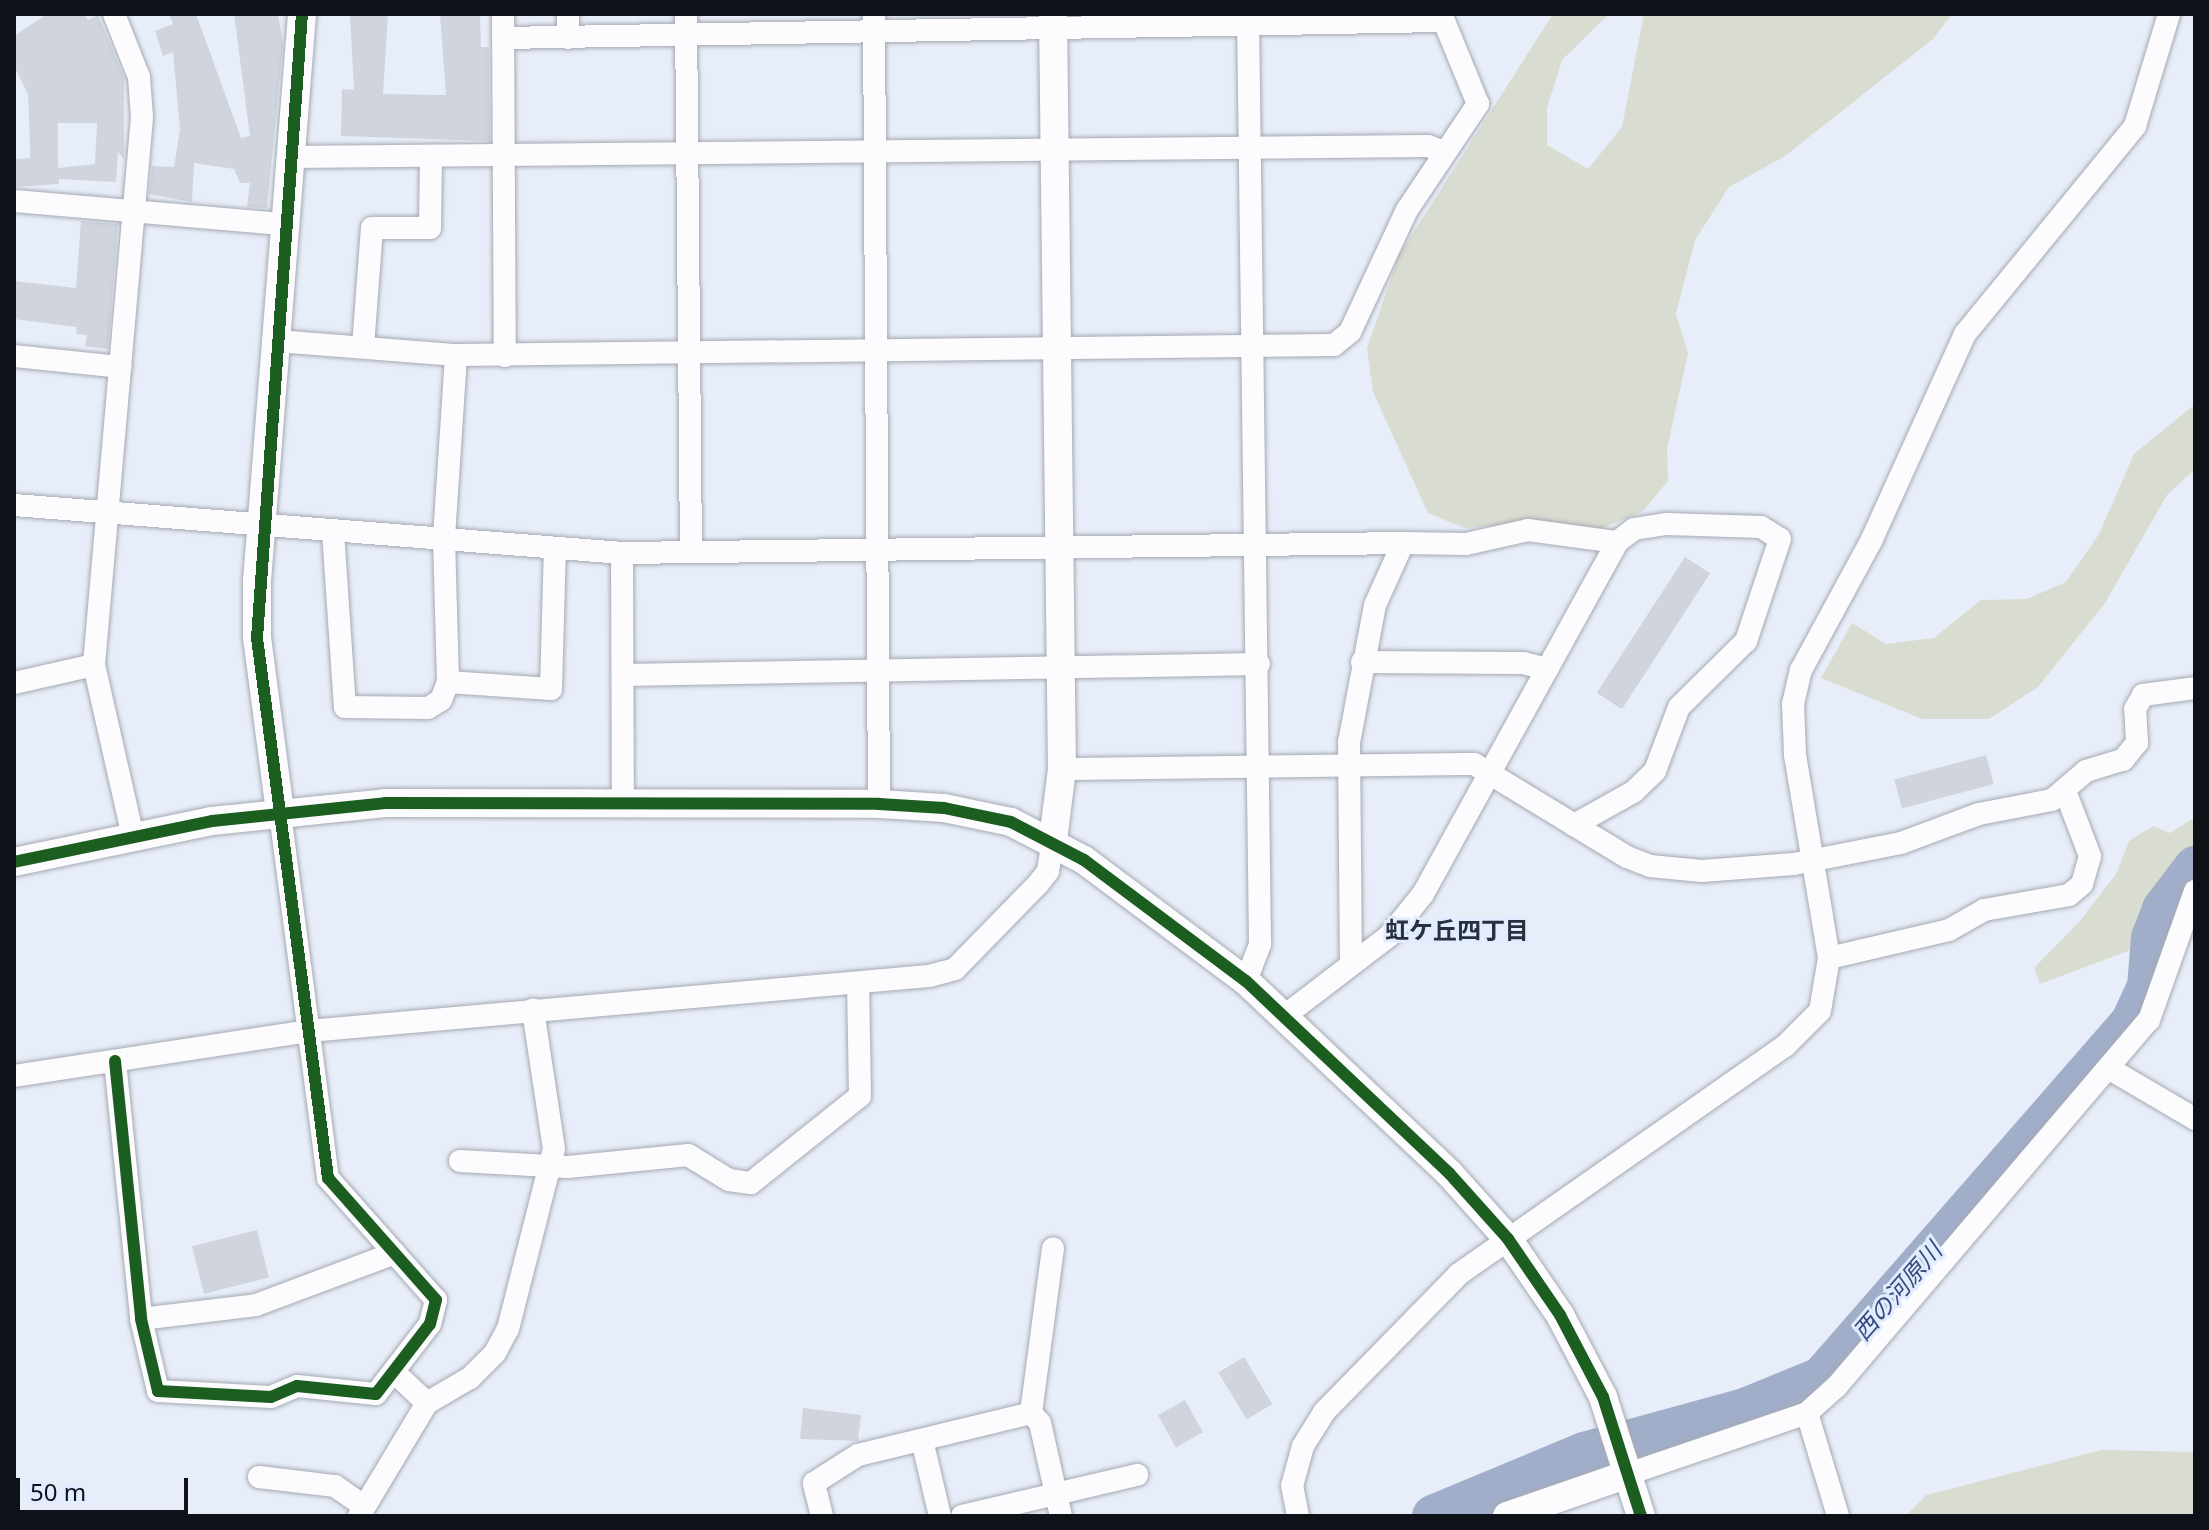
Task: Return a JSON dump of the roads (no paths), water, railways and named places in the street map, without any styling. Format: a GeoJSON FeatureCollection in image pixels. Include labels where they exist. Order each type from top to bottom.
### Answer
{"type":"FeatureCollection","features":[{"type":"Feature","properties":{"kind":"street"},"geometry":{"type":"LineString","coordinates":[[114,14],[139,77],[134,211],[94,665],[133,836]]}},
{"type":"Feature","properties":{"kind":"street"},"geometry":{"type":"LineString","coordinates":[[115,1061],[141,1319],[158,1391],[271,1397],[297,1386],[359,1396],[376,1394],[430,1324],[436,1300],[328,1178],[257,638],[289,157],[302,14]]}},
{"type":"Feature","properties":{"kind":"street"},"geometry":{"type":"LineString","coordinates":[[503,14],[505,356]]}},
{"type":"Feature","properties":{"kind":"street"},"geometry":{"type":"LineString","coordinates":[[568,14],[568,38]]}},
{"type":"Feature","properties":{"kind":"street"},"geometry":{"type":"LineString","coordinates":[[1298,1516],[1292,1486],[1303,1446],[1324,1412],[1459,1274],[1785,1046],[1820,1011],[1829,958],[1795,755],[1793,704],[1801,670],[1872,539],[1965,334],[2135,126],[2169,14]]}},
{"type":"Feature","properties":{"kind":"street"},"geometry":{"type":"LineString","coordinates":[[277,341],[505,356],[1254,346],[1317,348],[1334,345],[1350,332],[1371,277],[1442,151],[1478,104],[1442,18],[686,25],[568,38],[503,38]]}},
{"type":"Feature","properties":{"kind":"street"},"geometry":{"type":"LineString","coordinates":[[1246,981],[1260,944],[1259,664],[1248,22]]}},
{"type":"Feature","properties":{"kind":"street"},"geometry":{"type":"LineString","coordinates":[[874,23],[879,351],[879,804]]}},
{"type":"Feature","properties":{"kind":"street"},"geometry":{"type":"LineString","coordinates":[[14,1076],[309,1031],[858,985],[955,969],[1048,871],[1062,769],[1053,23]]}},
{"type":"Feature","properties":{"kind":"street"},"geometry":{"type":"LineString","coordinates":[[686,25],[691,552]]}},
{"type":"Feature","properties":{"kind":"street"},"geometry":{"type":"LineString","coordinates":[[289,157],[1428,146],[1442,151]]}},
{"type":"Feature","properties":{"kind":"street"},"geometry":{"type":"LineString","coordinates":[[363,347],[372,228],[430,228],[431,158]]}},
{"type":"Feature","properties":{"kind":"street"},"geometry":{"type":"LineString","coordinates":[[14,201],[285,224]]}},
{"type":"Feature","properties":{"kind":"street"},"geometry":{"type":"LineString","coordinates":[[333,532],[345,707],[428,708],[441,700],[448,682],[444,537],[456,355]]}},
{"type":"Feature","properties":{"kind":"street"},"geometry":{"type":"LineString","coordinates":[[14,356],[120,367]]}},
{"type":"Feature","properties":{"kind":"street"},"geometry":{"type":"LineString","coordinates":[[14,505],[622,553],[1466,544],[1528,530],[1617,542]]}},
{"type":"Feature","properties":{"kind":"street"},"geometry":{"type":"LineString","coordinates":[[1287,1014],[1351,962],[1389,936],[1423,894],[1617,542],[1634,529],[1667,524],[1761,527],[1780,539],[1746,641],[1679,707],[1655,771],[1633,792],[1574,825]]}},
{"type":"Feature","properties":{"kind":"street"},"geometry":{"type":"LineString","coordinates":[[1351,962],[1347,764],[1362,662],[1375,605],[1403,543]]}},
{"type":"Feature","properties":{"kind":"street"},"geometry":{"type":"LineString","coordinates":[[448,682],[551,689],[555,548]]}},
{"type":"Feature","properties":{"kind":"street"},"geometry":{"type":"LineString","coordinates":[[622,553],[623,805]]}},
{"type":"Feature","properties":{"kind":"street"},"geometry":{"type":"LineString","coordinates":[[1362,662],[1523,663],[1547,669]]}},
{"type":"Feature","properties":{"kind":"street"},"geometry":{"type":"LineString","coordinates":[[623,675],[880,673],[1259,664]]}},
{"type":"Feature","properties":{"kind":"street"},"geometry":{"type":"LineString","coordinates":[[14,683],[94,665]]}},
{"type":"Feature","properties":{"kind":"street"},"geometry":{"type":"LineString","coordinates":[[1062,769],[1474,764],[1492,772],[1574,825],[1650,866],[1702,871],[1813,860],[1901,843],[2065,791],[2086,771],[2123,760],[2137,743],[2135,709],[2143,695],[2195,688]]}},
{"type":"Feature","properties":{"kind":"street"},"geometry":{"type":"LineString","coordinates":[[1829,958],[1949,930],[1984,910],[2069,895],[2082,884],[2090,856],[2065,791]]}},
{"type":"Feature","properties":{"kind":"street"},"geometry":{"type":"LineString","coordinates":[[14,862],[133,836],[280,812],[385,803],[879,804],[944,808],[1011,822],[1053,840],[1287,1014],[1508,1239],[1560,1315],[1603,1397],[1641,1516]]}},
{"type":"Feature","properties":{"kind":"street"},"geometry":{"type":"LineString","coordinates":[[1507,1516],[1807,1413],[1837,1386],[2149,1020],[2195,891]]}},
{"type":"Feature","properties":{"kind":"street"},"geometry":{"type":"LineString","coordinates":[[460,1161],[552,1165],[688,1155],[729,1180],[751,1183],[860,1096],[858,985]]}},
{"type":"Feature","properties":{"kind":"street"},"geometry":{"type":"LineString","coordinates":[[259,1477],[335,1486],[360,1510],[427,1403],[470,1378],[495,1353],[552,1165],[551,1107],[533,1010]]}},
{"type":"Feature","properties":{"kind":"street"},"geometry":{"type":"LineString","coordinates":[[2110,1069],[2195,1119]]}},
{"type":"Feature","properties":{"kind":"street"},"geometry":{"type":"LineString","coordinates":[[1053,1248],[1031,1413],[1040,1423],[1058,1505]]}},
{"type":"Feature","properties":{"kind":"street"},"geometry":{"type":"LineString","coordinates":[[141,1319],[256,1305],[395,1253]]}},
{"type":"Feature","properties":{"kind":"street"},"geometry":{"type":"LineString","coordinates":[[395,1373],[427,1403]]}},
{"type":"Feature","properties":{"kind":"street"},"geometry":{"type":"LineString","coordinates":[[822,1516],[814,1483],[823,1473],[858,1455],[1031,1413]]}},
{"type":"Feature","properties":{"kind":"street"},"geometry":{"type":"LineString","coordinates":[[1807,1413],[1838,1516]]}},
{"type":"Feature","properties":{"kind":"street"},"geometry":{"type":"LineString","coordinates":[[922,1440],[940,1516]]}},
{"type":"Feature","properties":{"kind":"street"},"geometry":{"type":"LineString","coordinates":[[962,1516],[1058,1505],[1137,1475]]}},
{"type":"Feature","properties":{"kind":"waterway","name":"西の河原川"},"geometry":{"type":"LineString","coordinates":[[1433,1516],[1584,1453],[1745,1409],[1821,1378],[2131,1023],[2148,987],[2152,938],[2163,909],[2195,867]]}},
{"type":"Feature","properties":{"kind":"district","name":"虹ケ丘四丁目"},"geometry":{"type":"Point","coordinates":[1457,930]}}]}
